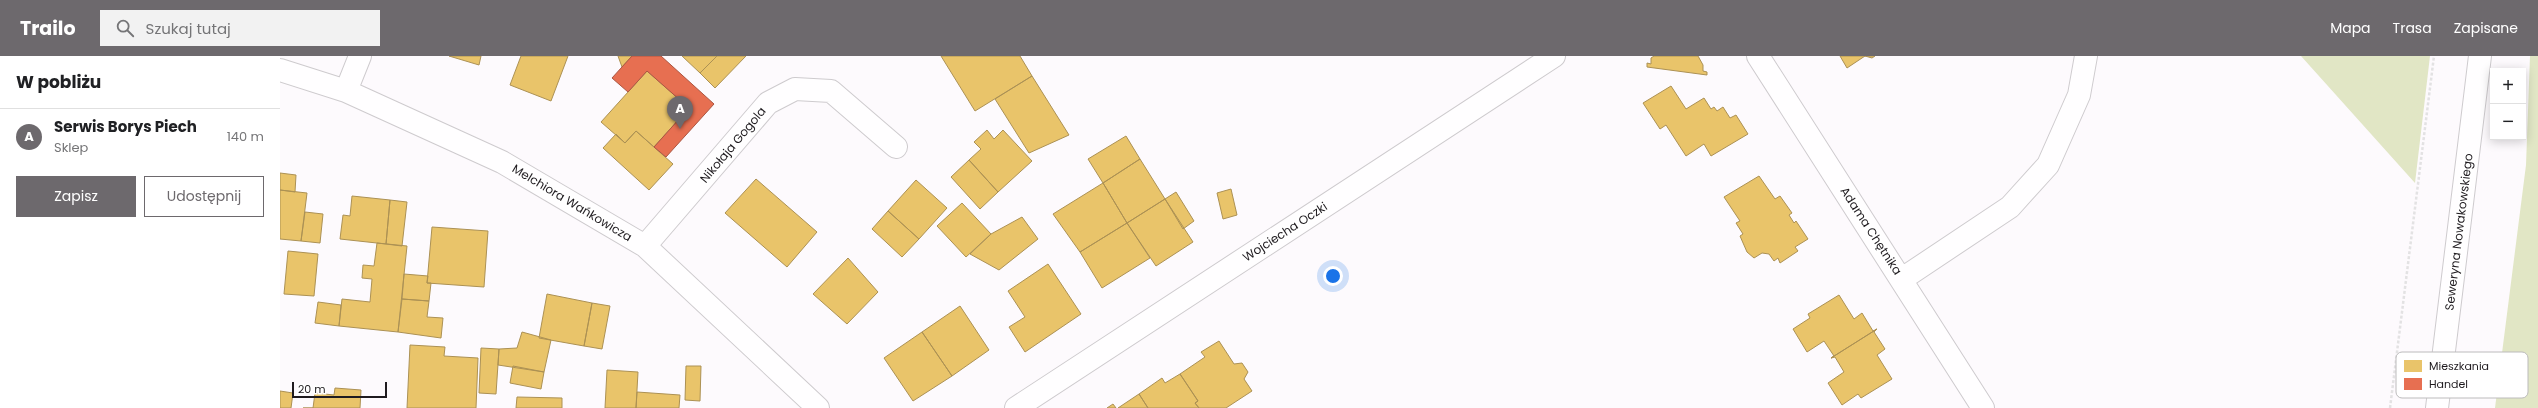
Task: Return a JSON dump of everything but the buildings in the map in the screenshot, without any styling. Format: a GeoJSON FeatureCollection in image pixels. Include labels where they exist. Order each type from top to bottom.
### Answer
{"type":"FeatureCollection","features":[{"type":"Feature","properties":{"kind":"street"},"geometry":{"type":"LineString","coordinates":[[346,91],[360,56]]}},
{"type":"Feature","properties":{"kind":"street","name":"Wojciecha Oczki"},"geometry":{"type":"LineString","coordinates":[[1016,408],[1554,56]]}},
{"type":"Feature","properties":{"kind":"street","name":"Adama Chętnika"},"geometry":{"type":"LineString","coordinates":[[1758,56],[1902,279],[1983,408]]}},
{"type":"Feature","properties":{"kind":"street"},"geometry":{"type":"LineString","coordinates":[[1902,279],[2010,207],[2048,165],[2079,95],[2086,56]]}},
{"type":"Feature","properties":{"kind":"street","name":"Seweryna Nowakowskiego"},"geometry":{"type":"LineString","coordinates":[[2444,352],[2480,56]]}},
{"type":"Feature","properties":{"kind":"street","name":"Melchiora Wańkowicza"},"geometry":{"type":"LineString","coordinates":[[280,70],[346,91],[502,162],[645,246],[818,408]]}},
{"type":"Feature","properties":{"kind":"street","name":"Nikołaja Gogola"},"geometry":{"type":"LineString","coordinates":[[645,246],[768,103],[796,89],[832,91],[896,146]]}},
{"type":"Feature","properties":{"kind":"street","name":"Seweryna Nowakowskiego"},"geometry":{"type":"LineString","coordinates":[[2437,408],[2438,398]]}},
{"type":"Feature","properties":{"kind":"path"},"geometry":{"type":"LineString","coordinates":[[2397,352],[2434,56]]}},
{"type":"Feature","properties":{"kind":"path"},"geometry":{"type":"LineString","coordinates":[[2390,408],[2396,360]]}},
{"type":"Feature","properties":{"kind":"green space"},"geometry":{"type":"Polygon","coordinates":[[[2301,56],[2430,56],[2415,183],[2301,56]]]}},
{"type":"Feature","properties":{"kind":"green space"},"geometry":{"type":"Polygon","coordinates":[[[2530,56],[2538,56],[2538,408],[2495,408],[2496,398],[2528,398],[2528,352],[2502,352],[2526,165],[2530,56]]]}},
{"type":"Feature","properties":{"kind":"place","name":"Serwis Borys Piech"},"geometry":{"type":"Point","coordinates":[680,129]}}]}
